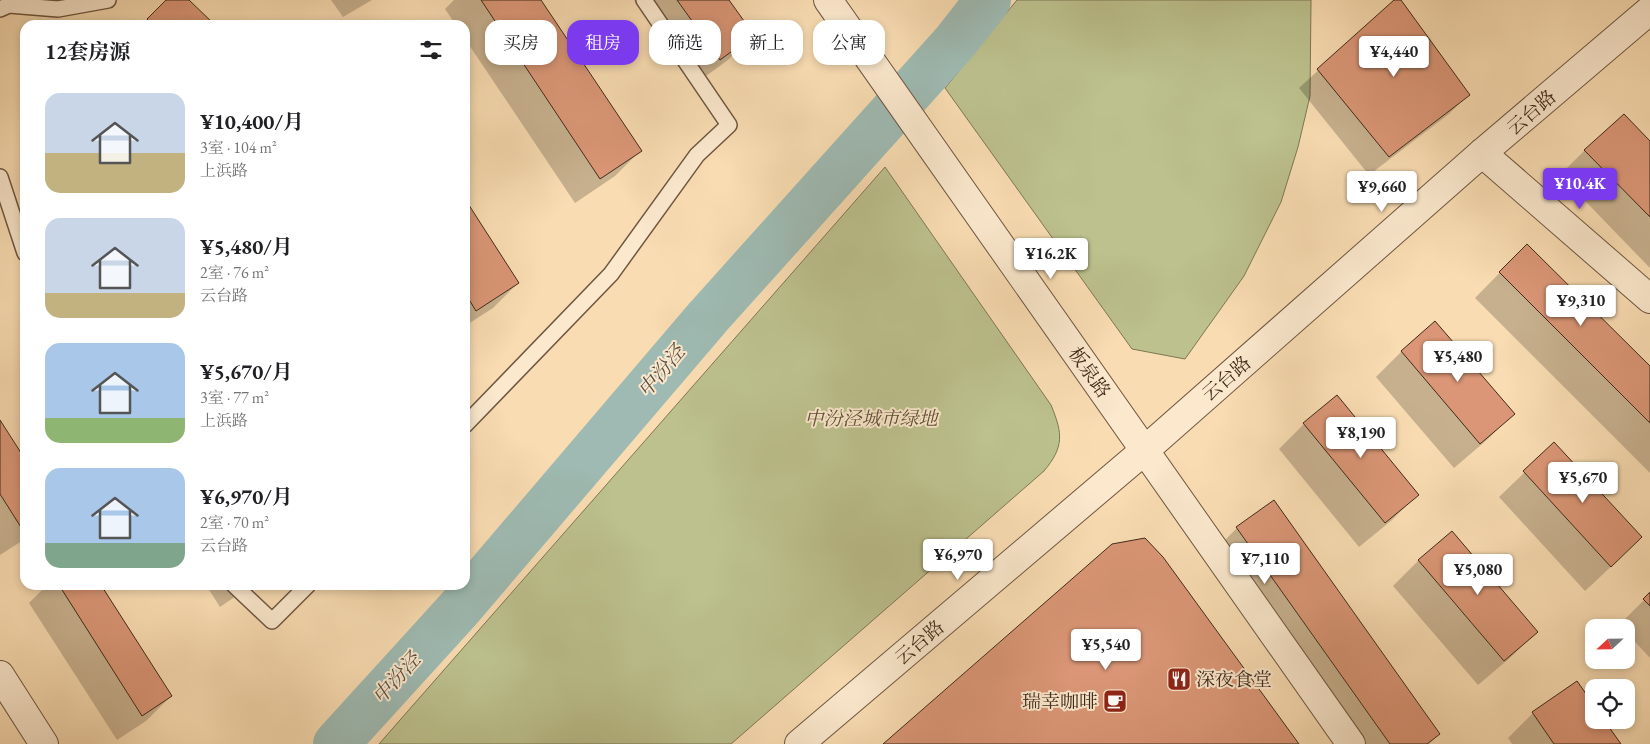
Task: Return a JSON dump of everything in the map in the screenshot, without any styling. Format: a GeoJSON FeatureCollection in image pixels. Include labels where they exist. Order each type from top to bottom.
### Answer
{"type":"FeatureCollection","features":[{"type":"Feature","properties":{"kind":"street","name":"板泉路"},"geometry":{"type":"LineString","coordinates":[[828,0],[1351,744]]}},
{"type":"Feature","properties":{"kind":"street","name":"云台路"},"geometry":{"type":"LineString","coordinates":[[799,744],[1145,450],[1482,153],[1650,10]]}},
{"type":"Feature","properties":{"kind":"street"},"geometry":{"type":"LineString","coordinates":[[1482,153],[1650,299]]}},
{"type":"Feature","properties":{"kind":"street"},"geometry":{"type":"LineString","coordinates":[[0,674],[44,744]]}},
{"type":"Feature","properties":{"kind":"lane"},"geometry":{"type":"LineString","coordinates":[[0,9],[9,5],[58,9],[108,0]]}},
{"type":"Feature","properties":{"kind":"lane"},"geometry":{"type":"LineString","coordinates":[[470,420],[611,274],[697,155],[729,125],[644,0]]}},
{"type":"Feature","properties":{"kind":"lane"},"geometry":{"type":"LineString","coordinates":[[0,177],[20,238]]}},
{"type":"Feature","properties":{"kind":"lane"},"geometry":{"type":"LineString","coordinates":[[239,590],[272,621],[303,590]]}},
{"type":"Feature","properties":{"kind":"green space"},"geometry":{"type":"Polygon","coordinates":[[[1017,0],[1311,0],[1310,96],[1298,147],[1281,202],[1244,276],[1185,359],[1132,349],[945,88],[1017,0]]]}},
{"type":"Feature","properties":{"kind":"green space","name":"中汾泾城市绿地"},"geometry":{"type":"Polygon","coordinates":[[[885,167],[1051,405],[1058,424],[1060,440],[1055,455],[1044,471],[731,744],[379,744],[885,167]]]}},
{"type":"Feature","properties":{"kind":"building"},"geometry":{"type":"Polygon","coordinates":[[[166,0],[189,0],[210,20],[148,20],[166,0]]]}},
{"type":"Feature","properties":{"kind":"building"},"geometry":{"type":"Polygon","coordinates":[[[481,0],[541,0],[554,20],[494,20],[481,0]]]}},
{"type":"Feature","properties":{"kind":"building"},"geometry":{"type":"Polygon","coordinates":[[[677,0],[729,0],[743,20],[731,20],[731,52],[721,59],[721,20],[691,20],[677,0]]]}},
{"type":"Feature","properties":{"kind":"building"},"geometry":{"type":"Polygon","coordinates":[[[1394,0],[1401,0],[1470,95],[1389,157],[1317,69],[1394,0]]]}},
{"type":"Feature","properties":{"kind":"building"},"geometry":{"type":"Polygon","coordinates":[[[557,24],[567,39],[567,65],[584,65],[642,151],[600,179],[524,65],[557,65],[557,24]]]}},
{"type":"Feature","properties":{"kind":"building"},"geometry":{"type":"Polygon","coordinates":[[[1624,114],[1650,141],[1650,217],[1584,150],[1624,114]]]}},
{"type":"Feature","properties":{"kind":"building"},"geometry":{"type":"Polygon","coordinates":[[[470,207],[519,283],[476,311],[470,301],[470,207]]]}},
{"type":"Feature","properties":{"kind":"building"},"geometry":{"type":"Polygon","coordinates":[[[1527,244],[1650,366],[1650,423],[1499,272],[1527,244]]]}},
{"type":"Feature","properties":{"kind":"building"},"geometry":{"type":"Polygon","coordinates":[[[1435,321],[1515,414],[1480,444],[1401,351],[1435,321]]]}},
{"type":"Feature","properties":{"kind":"building"},"geometry":{"type":"Polygon","coordinates":[[[1337,395],[1419,495],[1385,523],[1303,423],[1337,395]]]}},
{"type":"Feature","properties":{"kind":"building"},"geometry":{"type":"Polygon","coordinates":[[[0,420],[20,451],[20,526],[0,494],[0,420]]]}},
{"type":"Feature","properties":{"kind":"building"},"geometry":{"type":"Polygon","coordinates":[[[1554,442],[1642,537],[1611,567],[1523,471],[1554,442]]]}},
{"type":"Feature","properties":{"kind":"building"},"geometry":{"type":"Polygon","coordinates":[[[1274,500],[1440,734],[1427,744],[1390,744],[1236,527],[1274,500]]]}},
{"type":"Feature","properties":{"kind":"building"},"geometry":{"type":"Polygon","coordinates":[[[1452,531],[1538,632],[1504,661],[1418,560],[1452,531]]]}},
{"type":"Feature","properties":{"kind":"building"},"geometry":{"type":"Polygon","coordinates":[[[1145,538],[1163,557],[1299,744],[883,744],[1112,544],[1145,538]]]}},
{"type":"Feature","properties":{"kind":"building"},"geometry":{"type":"Polygon","coordinates":[[[62,590],[104,590],[172,696],[142,716],[62,590]]]}},
{"type":"Feature","properties":{"kind":"building"},"geometry":{"type":"Polygon","coordinates":[[[1650,592],[1650,606],[1643,599],[1650,592]]]}},
{"type":"Feature","properties":{"kind":"building"},"geometry":{"type":"Polygon","coordinates":[[[1577,681],[1585,692],[1585,729],[1610,729],[1621,744],[1554,744],[1532,712],[1577,681]]]}},
{"type":"Feature","properties":{"kind":"waterway","name":"中汾泾"},"geometry":{"type":"LineString","coordinates":[[336,744],[458,610],[708,317],[955,42],[988,0]]}},
{"type":"Feature","properties":{"kind":"place","name":"深夜食堂"},"geometry":{"type":"Point","coordinates":[1179,679]}},
{"type":"Feature","properties":{"kind":"place","name":"瑞幸咖啡"},"geometry":{"type":"Point","coordinates":[1115,701]}}]}
